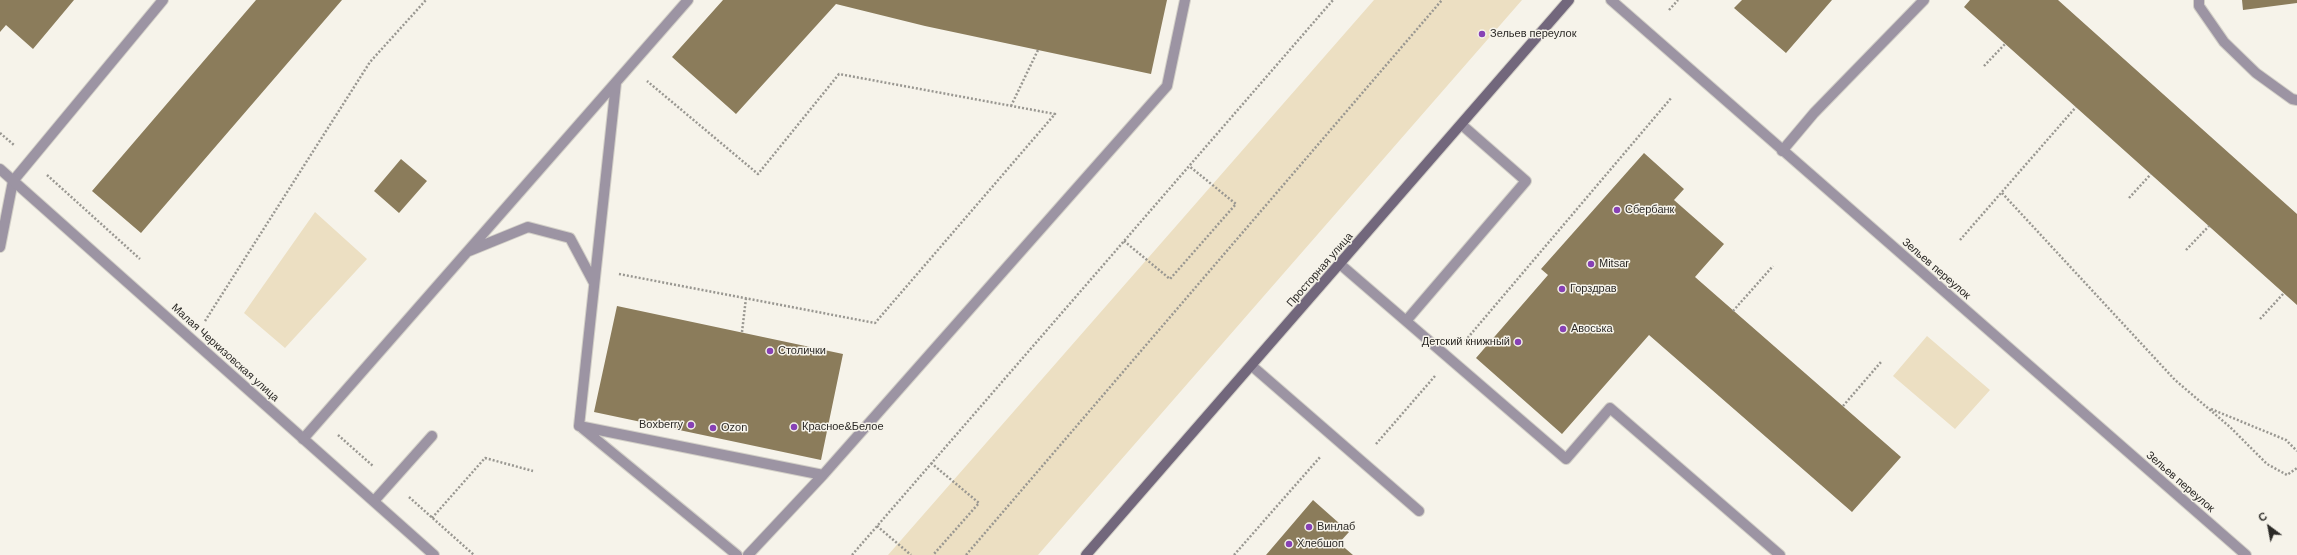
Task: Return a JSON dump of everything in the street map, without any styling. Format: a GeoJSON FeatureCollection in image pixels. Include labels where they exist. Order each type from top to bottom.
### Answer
{"type":"FeatureCollection","features":[{"type":"Feature","properties":{"kind":"main road","name":"Просторная улица"},"geometry":{"type":"LineString","coordinates":[[1086,555],[1462,125],[1569,0]]}},
{"type":"Feature","properties":{"kind":"street"},"geometry":{"type":"LineString","coordinates":[[0,247],[13,181],[163,0]]}},
{"type":"Feature","properties":{"kind":"street"},"geometry":{"type":"LineString","coordinates":[[303,439],[688,0]]}},
{"type":"Feature","properties":{"kind":"street"},"geometry":{"type":"LineString","coordinates":[[748,555],[823,475],[1167,86],[1185,0]]}},
{"type":"Feature","properties":{"kind":"street","name":"Зельев переулок"},"geometry":{"type":"LineString","coordinates":[[1611,0],[2246,555]]}},
{"type":"Feature","properties":{"kind":"street"},"geometry":{"type":"LineString","coordinates":[[1782,151],[1814,113],[1924,0]]}},
{"type":"Feature","properties":{"kind":"street"},"geometry":{"type":"LineString","coordinates":[[2199,0],[2199,6],[2224,42],[2256,72],[2292,99],[2297,100]]}},
{"type":"Feature","properties":{"kind":"street"},"geometry":{"type":"LineString","coordinates":[[578,426],[616,83]]}},
{"type":"Feature","properties":{"kind":"street"},"geometry":{"type":"LineString","coordinates":[[1406,321],[1526,181],[1462,125]]}},
{"type":"Feature","properties":{"kind":"street","name":"Малая Черкизовская улица"},"geometry":{"type":"LineString","coordinates":[[0,169],[434,555]]}},
{"type":"Feature","properties":{"kind":"street"},"geometry":{"type":"LineString","coordinates":[[466,252],[528,227],[570,238],[594,283]]}},
{"type":"Feature","properties":{"kind":"street"},"geometry":{"type":"LineString","coordinates":[[1340,265],[1566,459],[1610,408],[1780,555]]}},
{"type":"Feature","properties":{"kind":"street"},"geometry":{"type":"LineString","coordinates":[[1252,366],[1418,511]]}},
{"type":"Feature","properties":{"kind":"street"},"geometry":{"type":"LineString","coordinates":[[578,426],[823,475]]}},
{"type":"Feature","properties":{"kind":"street"},"geometry":{"type":"LineString","coordinates":[[578,426],[737,555]]}},
{"type":"Feature","properties":{"kind":"street"},"geometry":{"type":"LineString","coordinates":[[374,501],[432,436]]}},
{"type":"Feature","properties":{"kind":"path"},"geometry":{"type":"LineString","coordinates":[[188,336],[207,320],[370,62],[426,0]]}},
{"type":"Feature","properties":{"kind":"path"},"geometry":{"type":"LineString","coordinates":[[852,555],[1333,0]]}},
{"type":"Feature","properties":{"kind":"path"},"geometry":{"type":"LineString","coordinates":[[966,555],[1442,0]]}},
{"type":"Feature","properties":{"kind":"path"},"geometry":{"type":"LineString","coordinates":[[1669,10],[1678,0]]}},
{"type":"Feature","properties":{"kind":"path"},"geometry":{"type":"LineString","coordinates":[[1984,66],[2005,44]]}},
{"type":"Feature","properties":{"kind":"path"},"geometry":{"type":"LineString","coordinates":[[1011,106],[1038,50]]}},
{"type":"Feature","properties":{"kind":"path"},"geometry":{"type":"LineString","coordinates":[[619,274],[875,322],[1055,114],[839,74],[758,174],[630,67]]}},
{"type":"Feature","properties":{"kind":"path"},"geometry":{"type":"LineString","coordinates":[[1361,461],[1450,359],[1672,98]]}},
{"type":"Feature","properties":{"kind":"path"},"geometry":{"type":"LineString","coordinates":[[1960,240],[2076,107]]}},
{"type":"Feature","properties":{"kind":"path"},"geometry":{"type":"LineString","coordinates":[[0,133],[142,261]]}},
{"type":"Feature","properties":{"kind":"path"},"geometry":{"type":"LineString","coordinates":[[1124,241],[1170,279],[1236,204],[1189,166]]}},
{"type":"Feature","properties":{"kind":"path"},"geometry":{"type":"LineString","coordinates":[[2129,198],[2151,174]]}},
{"type":"Feature","properties":{"kind":"path"},"geometry":{"type":"LineString","coordinates":[[2002,193],[2175,380],[2209,408],[2267,464],[2287,475],[2297,468]]}},
{"type":"Feature","properties":{"kind":"path"},"geometry":{"type":"LineString","coordinates":[[2186,250],[2209,226]]}},
{"type":"Feature","properties":{"kind":"path"},"geometry":{"type":"LineString","coordinates":[[1733,311],[1773,266]]}},
{"type":"Feature","properties":{"kind":"path"},"geometry":{"type":"LineString","coordinates":[[2260,319],[2284,293]]}},
{"type":"Feature","properties":{"kind":"path"},"geometry":{"type":"LineString","coordinates":[[742,332],[746,298]]}},
{"type":"Feature","properties":{"kind":"path"},"geometry":{"type":"LineString","coordinates":[[201,314],[207,320]]}},
{"type":"Feature","properties":{"kind":"path"},"geometry":{"type":"LineString","coordinates":[[1842,406],[1881,362]]}},
{"type":"Feature","properties":{"kind":"path"},"geometry":{"type":"LineString","coordinates":[[2209,408],[2286,440],[2297,451]]}},
{"type":"Feature","properties":{"kind":"path"},"geometry":{"type":"LineString","coordinates":[[320,419],[474,555]]}},
{"type":"Feature","properties":{"kind":"path"},"geometry":{"type":"LineString","coordinates":[[1234,555],[1336,439]]}},
{"type":"Feature","properties":{"kind":"path"},"geometry":{"type":"LineString","coordinates":[[432,518],[485,458],[533,471]]}},
{"type":"Feature","properties":{"kind":"path"},"geometry":{"type":"LineString","coordinates":[[931,463],[979,503],[932,555]]}},
{"type":"Feature","properties":{"kind":"path"},"geometry":{"type":"LineString","coordinates":[[877,526],[911,555]]}},
{"type":"Feature","properties":{"kind":"shaded area"},"geometry":{"type":"Polygon","coordinates":[[[1374,0],[1522,0],[1038,555],[888,555],[1374,0]]]}},
{"type":"Feature","properties":{"kind":"shaded area"},"geometry":{"type":"Polygon","coordinates":[[[315,212],[367,259],[285,348],[244,313],[315,212]]]}},
{"type":"Feature","properties":{"kind":"shaded area"},"geometry":{"type":"Polygon","coordinates":[[[1927,336],[1990,390],[1955,429],[1893,376],[1927,336]]]}},
{"type":"Feature","properties":{"kind":"building"},"geometry":{"type":"Polygon","coordinates":[[[0,0],[74,0],[33,49],[6,25],[0,32],[0,0]]]}},
{"type":"Feature","properties":{"kind":"building"},"geometry":{"type":"Polygon","coordinates":[[[256,0],[342,0],[141,233],[92,191],[256,0]]]}},
{"type":"Feature","properties":{"kind":"building"},"geometry":{"type":"Polygon","coordinates":[[[723,0],[1167,0],[1151,74],[925,26],[836,4],[736,114],[672,57],[723,0]]]}},
{"type":"Feature","properties":{"kind":"building"},"geometry":{"type":"Polygon","coordinates":[[[1742,0],[1832,0],[1786,53],[1734,8],[1742,0]]]}},
{"type":"Feature","properties":{"kind":"building"},"geometry":{"type":"Polygon","coordinates":[[[1970,0],[2058,0],[2297,214],[2297,305],[1964,7],[1970,0]]]}},
{"type":"Feature","properties":{"kind":"building"},"geometry":{"type":"Polygon","coordinates":[[[2242,0],[2297,0],[2297,3],[2243,10],[2242,0]]]}},
{"type":"Feature","properties":{"kind":"building"},"geometry":{"type":"Polygon","coordinates":[[[1644,153],[1684,189],[1674,200],[1724,244],[1695,277],[1901,457],[1852,512],[1649,335],[1562,434],[1476,358],[1548,275],[1541,269],[1644,153]]]}},
{"type":"Feature","properties":{"kind":"building"},"geometry":{"type":"Polygon","coordinates":[[[401,159],[427,181],[399,213],[374,191],[401,159]]]}},
{"type":"Feature","properties":{"kind":"building"},"geometry":{"type":"Polygon","coordinates":[[[617,306],[843,354],[821,460],[594,412],[617,306]]]}},
{"type":"Feature","properties":{"kind":"building"},"geometry":{"type":"Polygon","coordinates":[[[1313,500],[1349,532],[1339,543],[1353,555],[1266,555],[1313,500]]]}},
{"type":"Feature","properties":{"kind":"place","name":"Зельев переулок"},"geometry":{"type":"Point","coordinates":[1482,34]}},
{"type":"Feature","properties":{"kind":"place","name":"Сбербанк"},"geometry":{"type":"Point","coordinates":[1617,210]}},
{"type":"Feature","properties":{"kind":"place","name":"Mitsar"},"geometry":{"type":"Point","coordinates":[1591,264]}},
{"type":"Feature","properties":{"kind":"place","name":"Горздрав"},"geometry":{"type":"Point","coordinates":[1562,289]}},
{"type":"Feature","properties":{"kind":"place","name":"Авоська"},"geometry":{"type":"Point","coordinates":[1563,329]}},
{"type":"Feature","properties":{"kind":"place","name":"Детский книжный"},"geometry":{"type":"Point","coordinates":[1518,342]}},
{"type":"Feature","properties":{"kind":"place","name":"Столички"},"geometry":{"type":"Point","coordinates":[770,351]}},
{"type":"Feature","properties":{"kind":"place","name":"Boxberry"},"geometry":{"type":"Point","coordinates":[691,425]}},
{"type":"Feature","properties":{"kind":"place","name":"Красное&Белое"},"geometry":{"type":"Point","coordinates":[794,427]}},
{"type":"Feature","properties":{"kind":"place","name":"Ozon"},"geometry":{"type":"Point","coordinates":[713,428]}},
{"type":"Feature","properties":{"kind":"place","name":"Винлаб"},"geometry":{"type":"Point","coordinates":[1309,527]}},
{"type":"Feature","properties":{"kind":"place","name":"Хлебшоп"},"geometry":{"type":"Point","coordinates":[1289,544]}}]}
